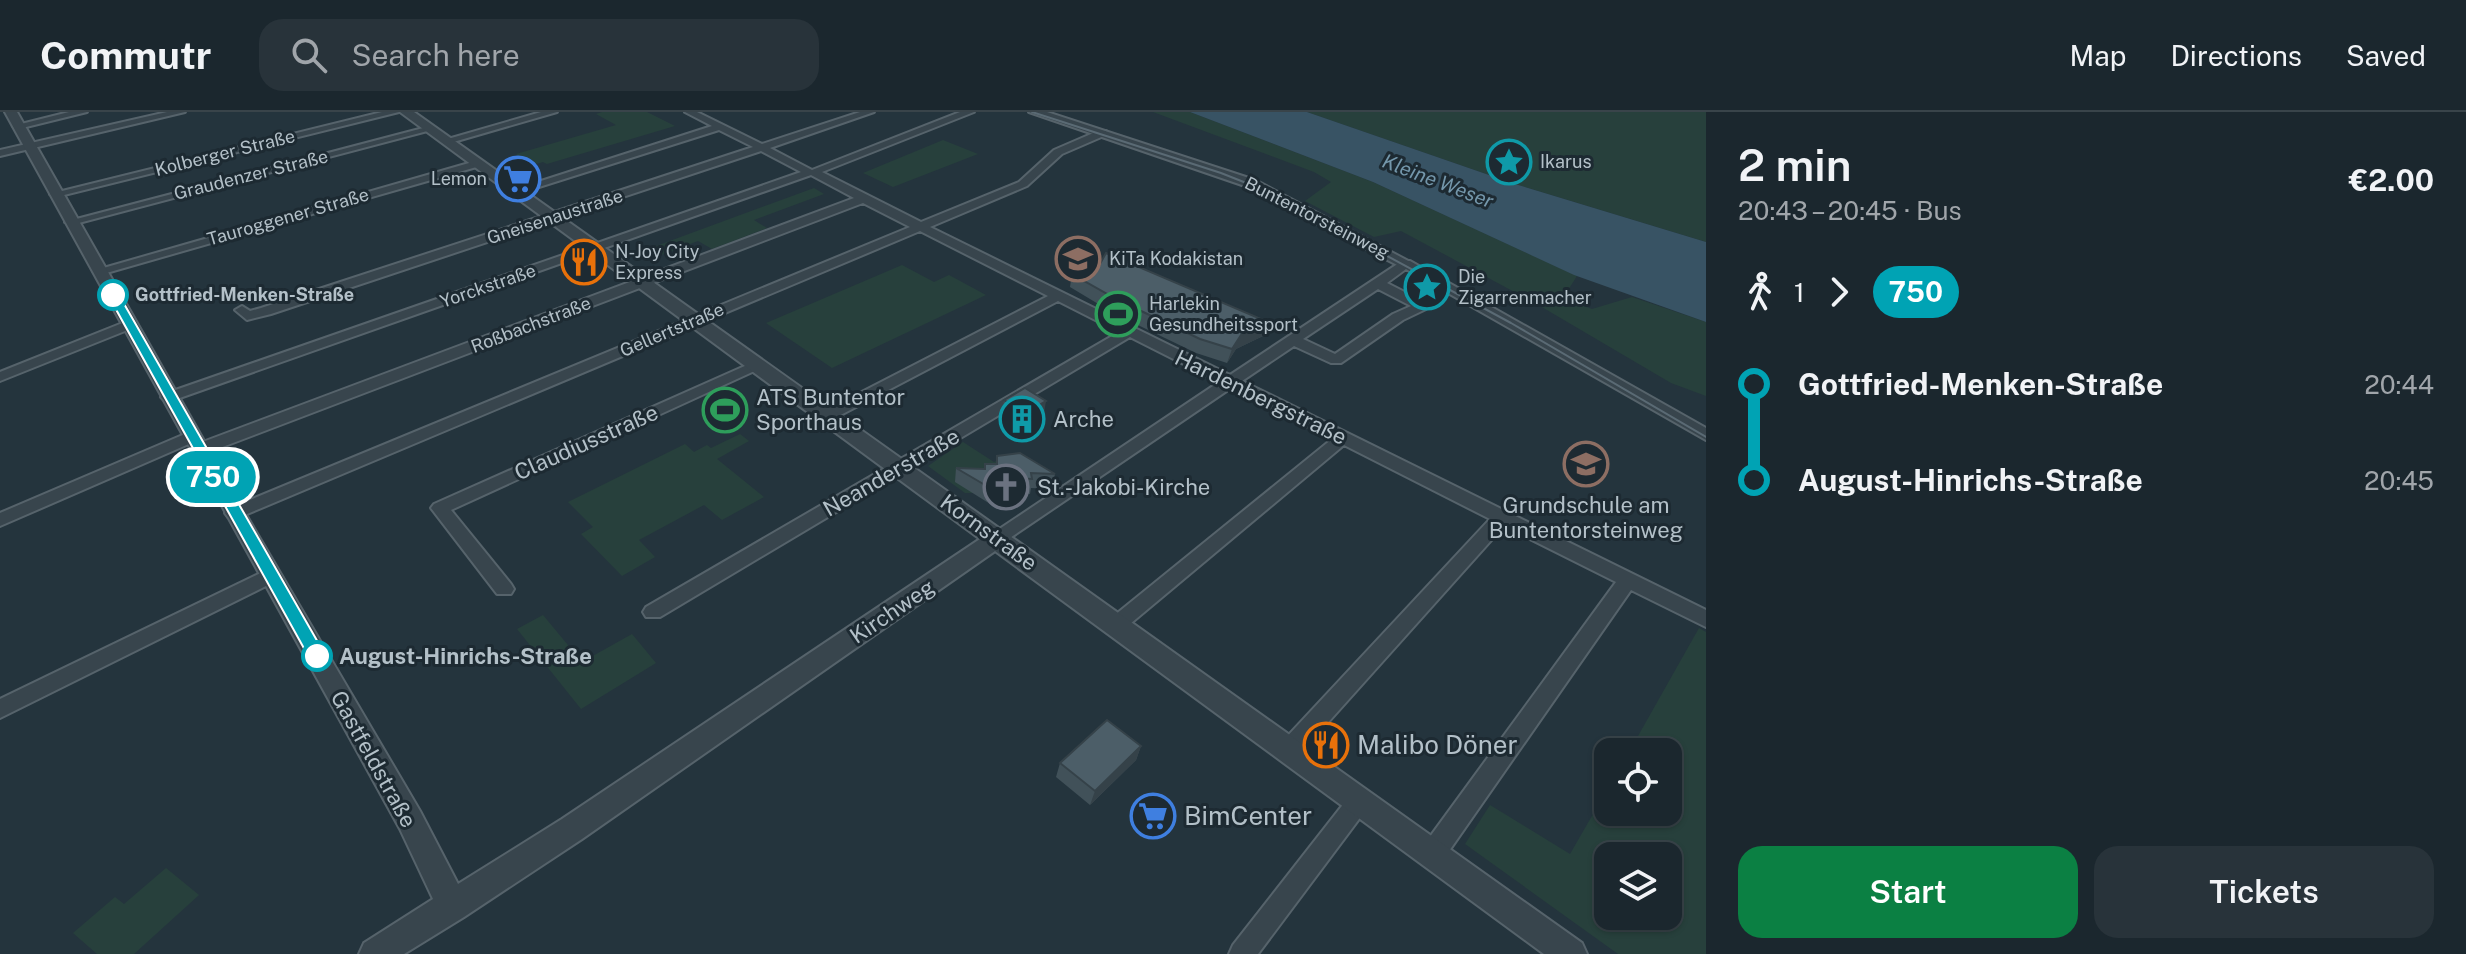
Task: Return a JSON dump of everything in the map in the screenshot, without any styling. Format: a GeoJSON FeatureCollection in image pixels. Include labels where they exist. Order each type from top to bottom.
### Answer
{"type":"FeatureCollection","features":[{"type":"Feature","properties":{"kind":"street"},"geometry":{"type":"LineString","coordinates":[[15,119],[82,112]]}},
{"type":"Feature","properties":{"kind":"street"},"geometry":{"type":"LineString","coordinates":[[0,153],[180,112]]}},
{"type":"Feature","properties":{"kind":"street","name":"Kolberger Straße"},"geometry":{"type":"LineString","coordinates":[[56,194],[394,112]]}},
{"type":"Feature","properties":{"kind":"street","name":"Kornstraße"},"geometry":{"type":"LineString","coordinates":[[406,112],[1571,954]]}},
{"type":"Feature","properties":{"kind":"street"},"geometry":{"type":"LineString","coordinates":[[446,141],[552,112]]}},
{"type":"Feature","properties":{"kind":"street","name":"Hardenbergstraße"},"geometry":{"type":"LineString","coordinates":[[690,112],[1706,619]]}},
{"type":"Feature","properties":{"kind":"street","name":"Gneisenaustraße"},"geometry":{"type":"LineString","coordinates":[[242,310],[247,316],[266,311],[765,149],[869,112]]}},
{"type":"Feature","properties":{"kind":"street","name":"Yorckstraße"},"geometry":{"type":"LineString","coordinates":[[169,397],[811,174],[969,112]]}},
{"type":"Feature","properties":{"kind":"street","name":"Buntentorsteinweg"},"geometry":{"type":"LineString","coordinates":[[1035,112],[1250,183],[1406,264],[1706,435]]}},
{"type":"Feature","properties":{"kind":"street","name":"Gastfeldstraße"},"geometry":{"type":"LineString","coordinates":[[15,119],[269,576],[410,820],[453,906]]}},
{"type":"Feature","properties":{"kind":"street"},"geometry":{"type":"LineString","coordinates":[[516,191],[720,127]]}},
{"type":"Feature","properties":{"kind":"street","name":"Graudenzer Straße"},"geometry":{"type":"LineString","coordinates":[[71,222],[430,129]]}},
{"type":"Feature","properties":{"kind":"street","name":"Gellertstraße"},"geometry":{"type":"LineString","coordinates":[[234,513],[1023,184],[1058,152],[1102,133]]}},
{"type":"Feature","properties":{"kind":"street","name":"Tauroggener Straße"},"geometry":{"type":"LineString","coordinates":[[99,271],[476,164]]}},
{"type":"Feature","properties":{"kind":"street","name":"Roßbachstraße"},"geometry":{"type":"LineString","coordinates":[[0,520],[195,443],[643,283],[863,199]]}},
{"type":"Feature","properties":{"kind":"street","name":"Kirchweg"},"geometry":{"type":"LineString","coordinates":[[375,954],[648,778],[1291,339],[1406,264]]}},
{"type":"Feature","properties":{"kind":"street"},"geometry":{"type":"LineString","coordinates":[[1291,339],[1336,360],[1398,317],[1421,306],[1377,283]]}},
{"type":"Feature","properties":{"kind":"street"},"geometry":{"type":"LineString","coordinates":[[827,416],[1060,295]]}},
{"type":"Feature","properties":{"kind":"street"},"geometry":{"type":"LineString","coordinates":[[0,377],[130,324]]}},
{"type":"Feature","properties":{"kind":"street","name":"Neanderstraße"},"geometry":{"type":"LineString","coordinates":[[653,612],[1129,332]]}},
{"type":"Feature","properties":{"kind":"street","name":"Claudiusstraße"},"geometry":{"type":"LineString","coordinates":[[504,589],[440,508],[756,365]]}},
{"type":"Feature","properties":{"kind":"street"},"geometry":{"type":"LineString","coordinates":[[1117,624],[1343,438]]}},
{"type":"Feature","properties":{"kind":"street"},"geometry":{"type":"LineString","coordinates":[[1290,749],[1502,517]]}},
{"type":"Feature","properties":{"kind":"street"},"geometry":{"type":"LineString","coordinates":[[0,709],[269,576]]}},
{"type":"Feature","properties":{"kind":"street"},"geometry":{"type":"LineString","coordinates":[[1433,853],[1628,580]]}},
{"type":"Feature","properties":{"kind":"street"},"geometry":{"type":"LineString","coordinates":[[1242,954],[1360,800]]}},
{"type":"Feature","properties":{"kind":"green space"},"geometry":{"type":"Polygon","coordinates":[[[647,112],[675,126],[547,164],[533,165],[516,154],[616,125],[596,114],[647,112]]]}},
{"type":"Feature","properties":{"kind":"green space"},"geometry":{"type":"Polygon","coordinates":[[[1153,112],[1190,112],[1373,182],[1577,276],[1563,298],[1592,309],[1632,297],[1706,322],[1706,396],[1671,383],[1535,303],[1401,231],[1374,237],[1305,201],[1331,182],[1314,172],[1153,112]]]}},
{"type":"Feature","properties":{"kind":"green space"},"geometry":{"type":"Polygon","coordinates":[[[1307,112],[1706,112],[1706,242],[1515,184],[1307,112]]]}},
{"type":"Feature","properties":{"kind":"green space"},"geometry":{"type":"Polygon","coordinates":[[[943,140],[978,154],[893,187],[863,173],[943,140]]]}},
{"type":"Feature","properties":{"kind":"green space"},"geometry":{"type":"Polygon","coordinates":[[[814,188],[824,194],[754,220],[767,228],[712,249],[698,241],[648,260],[637,253],[814,188]]]}},
{"type":"Feature","properties":{"kind":"green space"},"geometry":{"type":"Polygon","coordinates":[[[902,265],[934,282],[949,275],[986,295],[832,368],[766,323],[902,265]]]}},
{"type":"Feature","properties":{"kind":"green space"},"geometry":{"type":"Polygon","coordinates":[[[740,434],[749,441],[717,459],[764,497],[722,520],[704,505],[639,540],[655,557],[622,576],[581,534],[593,527],[568,502],[685,444],[694,452],[707,445],[711,448],[740,434]]]}},
{"type":"Feature","properties":{"kind":"green space"},"geometry":{"type":"Polygon","coordinates":[[[963,442],[994,462],[1000,459],[974,493],[965,493],[928,466],[963,442]]]}},
{"type":"Feature","properties":{"kind":"green space"},"geometry":{"type":"Polygon","coordinates":[[[543,615],[582,662],[632,634],[656,663],[581,709],[517,629],[543,615]]]}},
{"type":"Feature","properties":{"kind":"green space"},"geometry":{"type":"Polygon","coordinates":[[[1699,628],[1706,632],[1706,954],[1618,954],[1465,844],[1490,805],[1570,854],[1594,812],[1594,826],[1682,826],[1682,738],[1637,738],[1699,628]]]}},
{"type":"Feature","properties":{"kind":"green space"},"geometry":{"type":"Polygon","coordinates":[[[166,868],[199,895],[134,954],[97,954],[73,933],[115,897],[124,904],[166,868]]]}},
{"type":"Feature","properties":{"kind":"water","name":"Kleine Weser"},"geometry":{"type":"Polygon","coordinates":[[[1190,112],[1307,112],[1515,184],[1706,242],[1706,322],[1574,275],[1373,182],[1190,112]]]}},
{"type":"Feature","properties":{"kind":"building"},"geometry":{"type":"Polygon","coordinates":[[[1106,253],[1268,322],[1241,335],[1232,349],[1200,339],[1072,274],[1096,271],[1106,253]]]}},
{"type":"Feature","properties":{"kind":"building"},"geometry":{"type":"Polygon","coordinates":[[[1025,388],[1046,401],[1025,413],[1004,400],[1025,388]]]}},
{"type":"Feature","properties":{"kind":"building"},"geometry":{"type":"Polygon","coordinates":[[[1020,453],[1055,474],[1031,473],[1032,479],[1018,478],[1020,487],[1011,487],[1012,492],[997,492],[956,468],[985,469],[985,464],[997,464],[997,456],[1020,453]]]}},
{"type":"Feature","properties":{"kind":"building"},"geometry":{"type":"Polygon","coordinates":[[[1107,720],[1141,746],[1095,791],[1060,763],[1107,720]]]}},
{"type":"Feature","properties":{"kind":"tram line"},"geometry":{"type":"LineString","coordinates":[[1032,112],[1221,173],[1269,192],[1511,323],[1706,437]]}},
{"type":"Feature","properties":{"kind":"bus line","name":"750"},"geometry":{"type":"LineString","coordinates":[[113,295],[269,576],[317,656]]}},
{"type":"Feature","properties":{"kind":"place","name":"Ikarus"},"geometry":{"type":"Point","coordinates":[1509,162]}},
{"type":"Feature","properties":{"kind":"place","name":"Lemon"},"geometry":{"type":"Point","coordinates":[518,179]}},
{"type":"Feature","properties":{"kind":"place","name":"KiTa Kodakistan"},"geometry":{"type":"Point","coordinates":[1078,259]}},
{"type":"Feature","properties":{"kind":"place","name":"N-Joy City Express"},"geometry":{"type":"Point","coordinates":[584,262]}},
{"type":"Feature","properties":{"kind":"place","name":"Die Zigarrenmacher"},"geometry":{"type":"Point","coordinates":[1427,287]}},
{"type":"Feature","properties":{"kind":"place","name":"Gottfried-Menken-Straße"},"geometry":{"type":"Point","coordinates":[113,295]}},
{"type":"Feature","properties":{"kind":"place","name":"Harlekin Gesundheitssport"},"geometry":{"type":"Point","coordinates":[1118,314]}},
{"type":"Feature","properties":{"kind":"place","name":"ATS Buntentor Sporthaus"},"geometry":{"type":"Point","coordinates":[725,410]}},
{"type":"Feature","properties":{"kind":"place","name":"Arche"},"geometry":{"type":"Point","coordinates":[1022,419]}},
{"type":"Feature","properties":{"kind":"place","name":"Grundschule am Buntentorsteinweg"},"geometry":{"type":"Point","coordinates":[1586,464]}},
{"type":"Feature","properties":{"kind":"place","name":"St.-Jakobi-Kirche"},"geometry":{"type":"Point","coordinates":[1006,487]}},
{"type":"Feature","properties":{"kind":"place","name":"August-Hinrichs-Straße"},"geometry":{"type":"Point","coordinates":[317,656]}},
{"type":"Feature","properties":{"kind":"place","name":"Malibo Döner"},"geometry":{"type":"Point","coordinates":[1326,745]}},
{"type":"Feature","properties":{"kind":"place","name":"BimCenter"},"geometry":{"type":"Point","coordinates":[1153,816]}}]}
